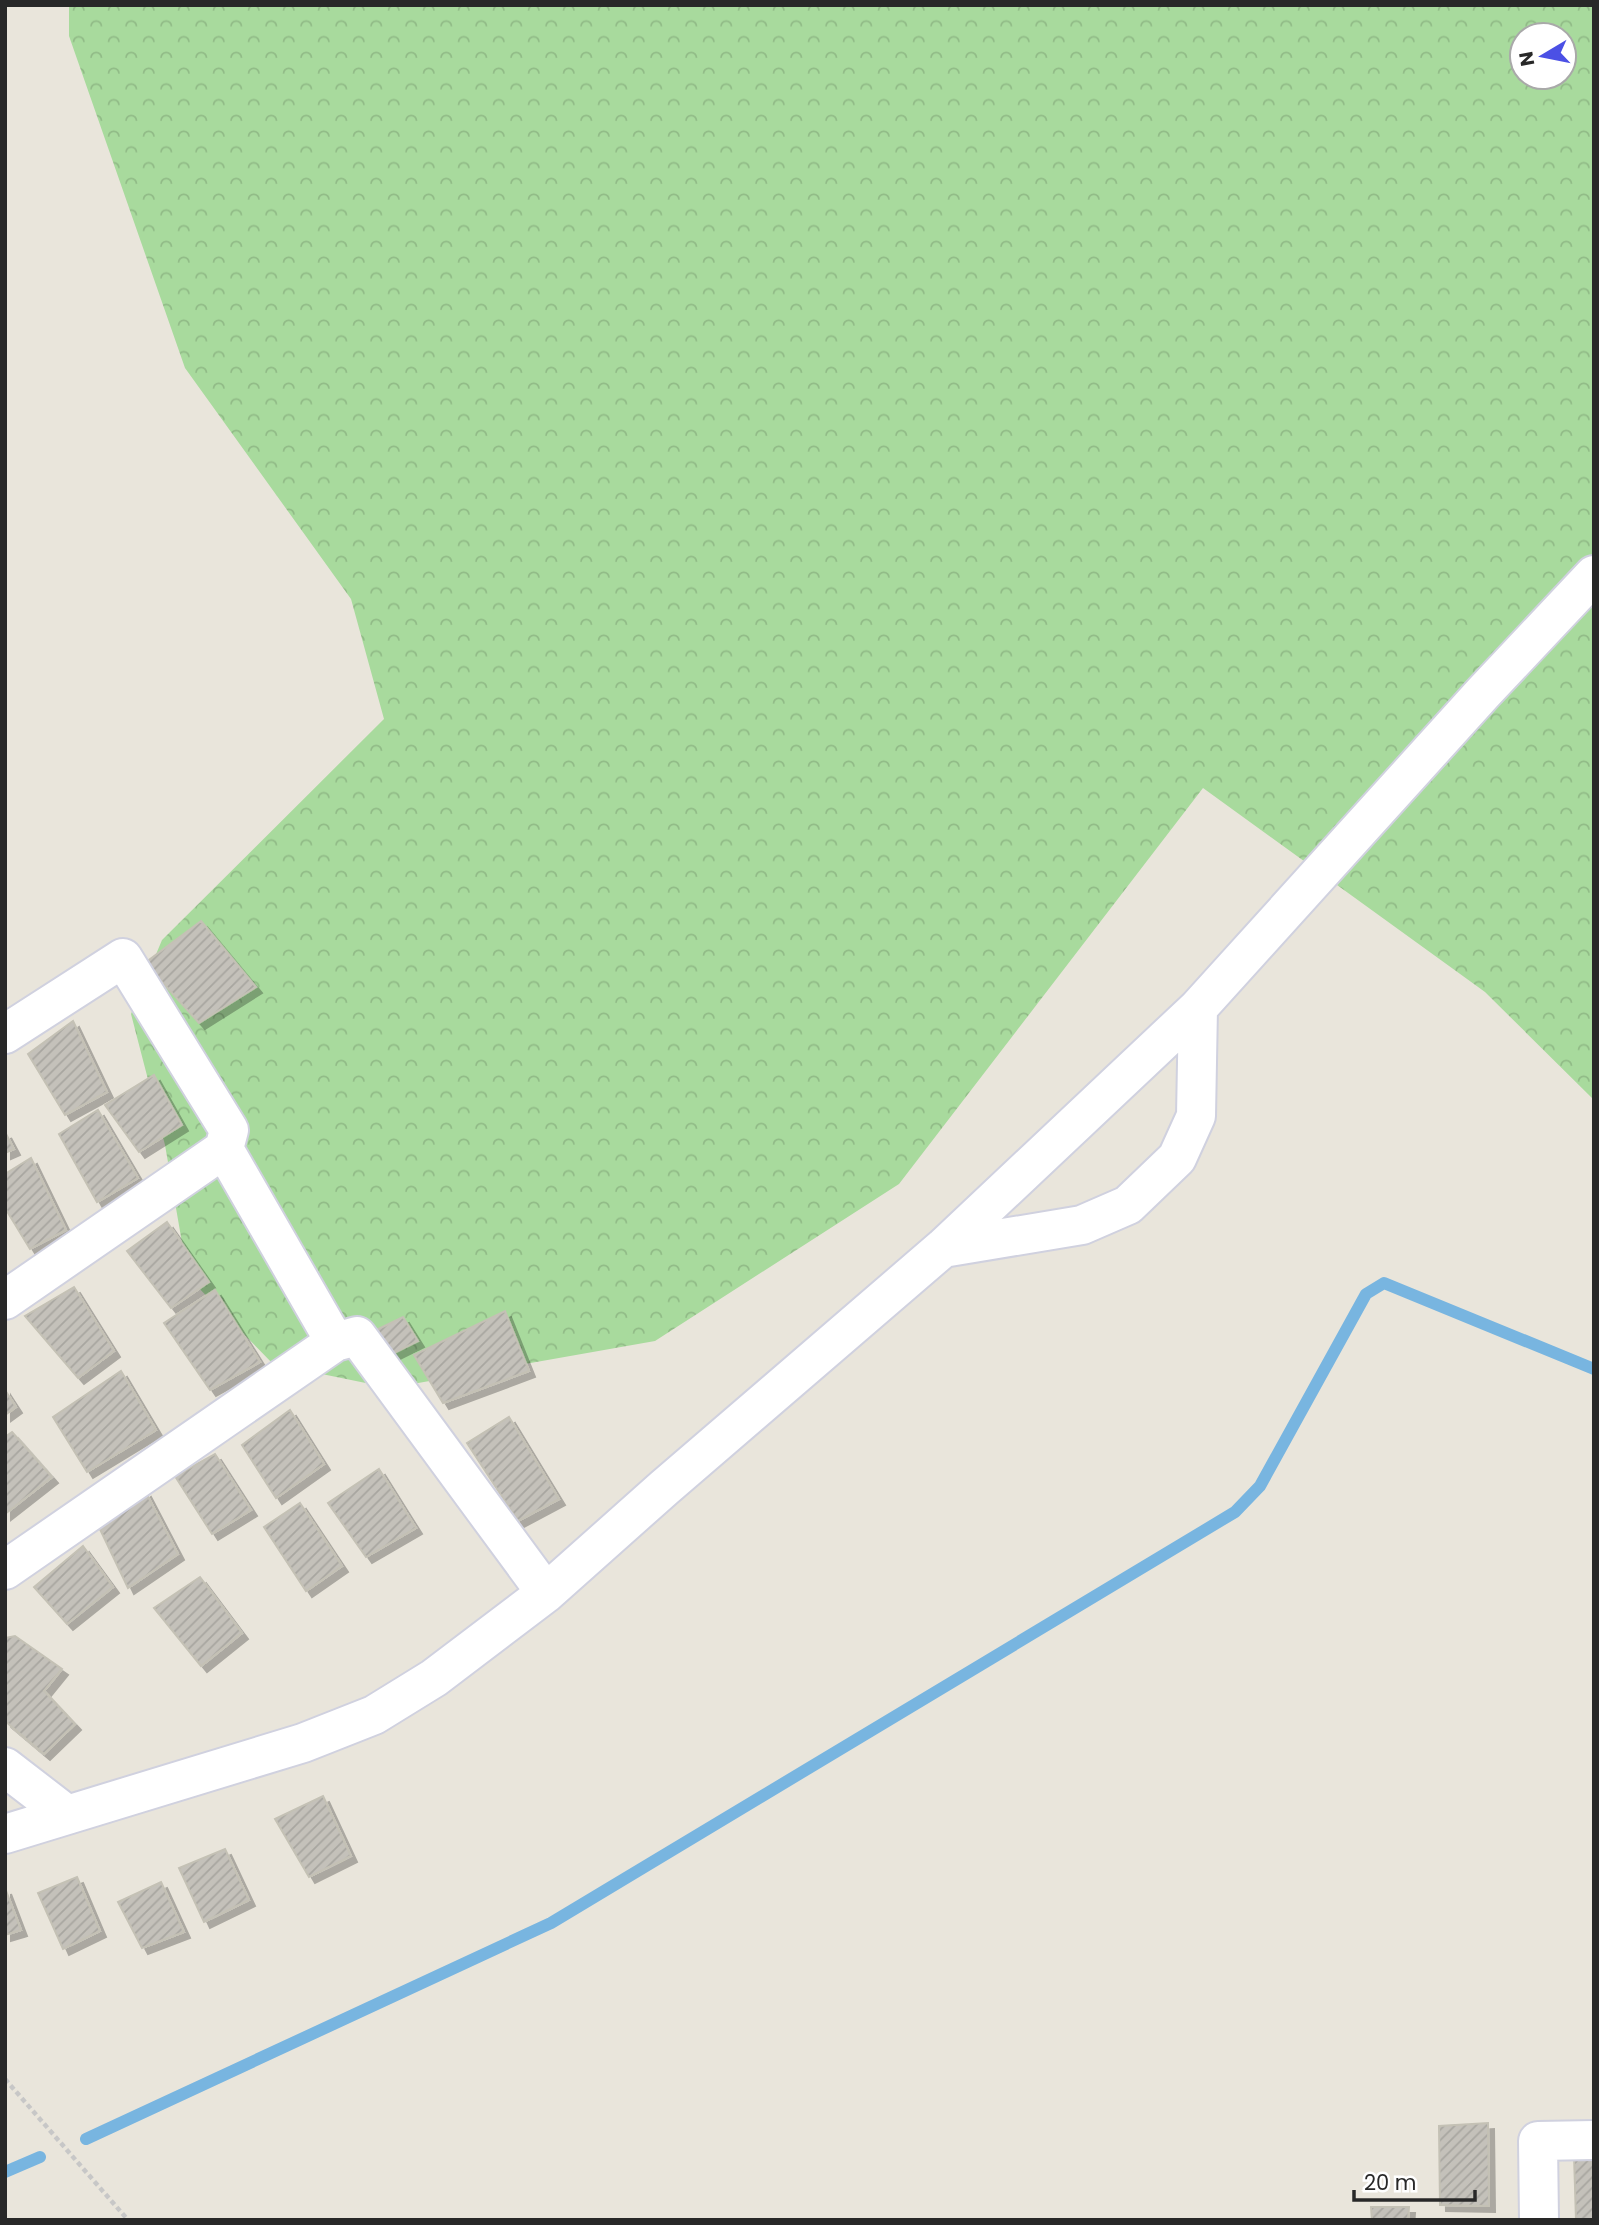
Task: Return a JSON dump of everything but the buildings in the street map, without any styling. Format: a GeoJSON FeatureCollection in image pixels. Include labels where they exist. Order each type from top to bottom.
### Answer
{"type":"FeatureCollection","features":[{"type":"Feature","properties":{"kind":"street"},"geometry":{"type":"LineString","coordinates":[[5,1833],[303,1743],[374,1715],[434,1678],[546,1593],[943,1248],[1198,1008],[1483,693],[1594,575]]}},
{"type":"Feature","properties":{"kind":"street"},"geometry":{"type":"LineString","coordinates":[[5,1034],[123,958],[229,1130],[224,1149],[5,1300]]}},
{"type":"Feature","properties":{"kind":"street"},"geometry":{"type":"LineString","coordinates":[[943,1248],[1082,1225],[1128,1205],[1177,1158],[1196,1116],[1198,1008]]}},
{"type":"Feature","properties":{"kind":"street"},"geometry":{"type":"LineString","coordinates":[[224,1149],[335,1342]]}},
{"type":"Feature","properties":{"kind":"street"},"geometry":{"type":"LineString","coordinates":[[5,1570],[335,1342],[357,1336],[546,1593]]}},
{"type":"Feature","properties":{"kind":"street"},"geometry":{"type":"LineString","coordinates":[[5,1767],[66,1814]]}},
{"type":"Feature","properties":{"kind":"street"},"geometry":{"type":"LineString","coordinates":[[1539,2220],[1538,2141],[1594,2140]]}},
{"type":"Feature","properties":{"kind":"path"},"geometry":{"type":"LineString","coordinates":[[5,2080],[128,2220]]}},
{"type":"Feature","properties":{"kind":"green space"},"geometry":{"type":"Polygon","coordinates":[[[69,5],[1594,5],[1594,1100],[1485,992],[1203,788],[899,1184],[655,1341],[390,1388],[273,1364],[188,1277],[165,1145],[131,1014],[162,940],[384,719],[351,599],[185,368],[69,36],[69,5]]]}},
{"type":"Feature","properties":{"kind":"waterway"},"geometry":{"type":"LineString","coordinates":[[86,2139],[551,1923],[1235,1512],[1260,1486],[1366,1294],[1384,1283],[1594,1369]]}},
{"type":"Feature","properties":{"kind":"waterway"},"geometry":{"type":"LineString","coordinates":[[5,2172],[40,2157]]}}]}
